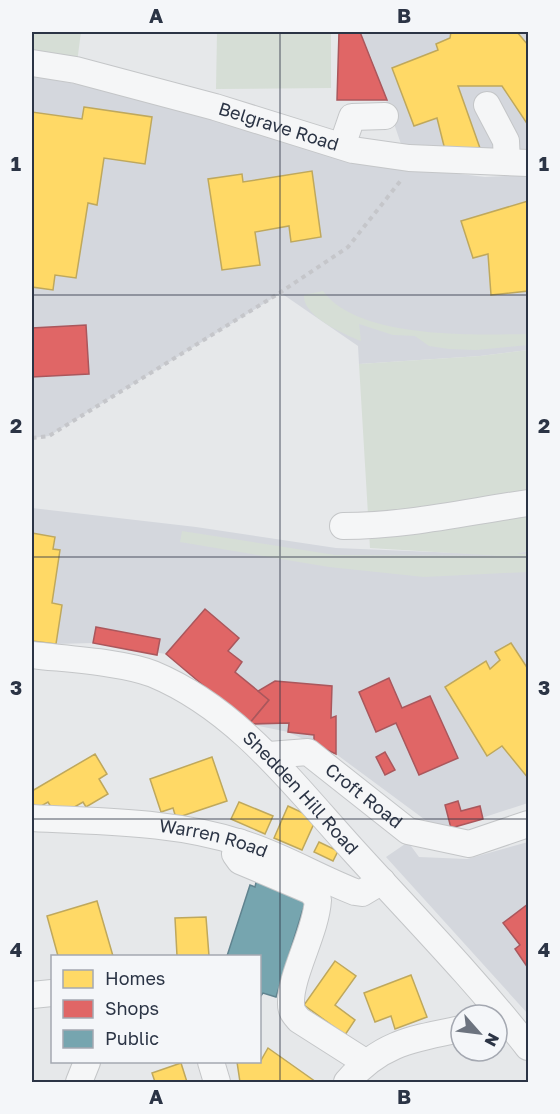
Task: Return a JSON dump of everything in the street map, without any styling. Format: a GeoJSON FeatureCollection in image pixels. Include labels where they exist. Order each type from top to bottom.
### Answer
{"type":"FeatureCollection","features":[{"type":"Feature","properties":{"kind":"street","name":"Belgrave Road"},"geometry":{"type":"LineString","coordinates":[[32,63],[76,70],[215,107],[342,146],[409,158],[518,163]]}},
{"type":"Feature","properties":{"kind":"street"},"geometry":{"type":"LineString","coordinates":[[487,105],[518,163]]}},
{"type":"Feature","properties":{"kind":"street"},"geometry":{"type":"LineString","coordinates":[[342,146],[352,117],[385,116]]}},
{"type":"Feature","properties":{"kind":"street"},"geometry":{"type":"LineString","coordinates":[[343,526],[418,522],[528,503]]}},
{"type":"Feature","properties":{"kind":"street","name":"Shedden Hill Road"},"geometry":{"type":"LineString","coordinates":[[32,655],[98,663],[150,673],[189,691],[269,755],[382,881],[485,1003]]}},
{"type":"Feature","properties":{"kind":"street","name":"Croft Road"},"geometry":{"type":"LineString","coordinates":[[269,755],[308,752],[408,831],[469,844],[528,824]]}},
{"type":"Feature","properties":{"kind":"street","name":"Warren Road"},"geometry":{"type":"LineString","coordinates":[[32,818],[157,825],[238,842],[272,854],[355,892],[362,893],[382,881]]}},
{"type":"Feature","properties":{"kind":"street"},"geometry":{"type":"LineString","coordinates":[[238,842],[235,854],[240,861],[311,891],[318,900],[317,916],[291,996],[292,1012],[299,1020],[365,1062]]}},
{"type":"Feature","properties":{"kind":"street"},"geometry":{"type":"LineString","coordinates":[[32,995],[51,993]]}},
{"type":"Feature","properties":{"kind":"street","name":"Shedden Hill Road"},"geometry":{"type":"LineString","coordinates":[[509,1030],[528,1047]]}},
{"type":"Feature","properties":{"kind":"street"},"geometry":{"type":"LineString","coordinates":[[347,1083],[365,1062],[409,1040],[449,1032]]}},
{"type":"Feature","properties":{"kind":"street"},"geometry":{"type":"LineString","coordinates":[[79,1083],[87,1063]]}},
{"type":"Feature","properties":{"kind":"street"},"geometry":{"type":"LineString","coordinates":[[212,1063],[217,1083]]}},
{"type":"Feature","properties":{"kind":"path"},"geometry":{"type":"LineString","coordinates":[[32,438],[49,436],[281,292],[348,247],[402,178],[409,158]]}},
{"type":"Feature","properties":{"kind":"shaded area"},"geometry":{"type":"Polygon","coordinates":[[[32,32],[81,32],[76,70],[32,63],[32,32]]]}},
{"type":"Feature","properties":{"kind":"shaded area"},"geometry":{"type":"Polygon","coordinates":[[[217,32],[331,32],[331,88],[216,89],[217,32]]]}},
{"type":"Feature","properties":{"kind":"shaded area"},"geometry":{"type":"Polygon","coordinates":[[[360,32],[528,32],[528,152],[402,147],[372,59],[360,32]]]}},
{"type":"Feature","properties":{"kind":"shaded area"},"geometry":{"type":"Polygon","coordinates":[[[32,76],[114,91],[418,169],[485,177],[528,175],[528,350],[480,356],[359,364],[358,346],[281,293],[49,436],[32,438],[32,76]]]}},
{"type":"Feature","properties":{"kind":"shaded area"},"geometry":{"type":"Polygon","coordinates":[[[323,291],[340,307],[362,318],[389,326],[448,333],[528,334],[528,345],[476,350],[449,349],[429,346],[415,336],[393,335],[359,324],[361,341],[325,323],[310,310],[305,303],[304,295],[323,291]]]}},
{"type":"Feature","properties":{"kind":"shaded area"},"geometry":{"type":"Polygon","coordinates":[[[528,350],[528,551],[516,554],[528,554],[528,572],[424,577],[329,567],[180,542],[182,531],[335,555],[500,556],[370,548],[359,364],[480,356],[528,350]]]}},
{"type":"Feature","properties":{"kind":"shaded area"},"geometry":{"type":"Polygon","coordinates":[[[32,508],[196,527],[336,548],[508,555],[528,551],[528,803],[451,828],[428,822],[336,754],[288,732],[249,724],[166,654],[93,643],[56,644],[32,641],[32,508]]]}},
{"type":"Feature","properties":{"kind":"shaded area"},"geometry":{"type":"Polygon","coordinates":[[[408,842],[419,857],[467,859],[528,842],[528,1014],[386,857],[408,842]]]}},
{"type":"Feature","properties":{"kind":"building: Homes"},"geometry":{"type":"Polygon","coordinates":[[[451,32],[517,32],[528,45],[528,125],[502,86],[458,86],[481,151],[445,150],[437,118],[414,126],[392,68],[438,50],[436,44],[450,38],[451,32]]]}},
{"type":"Feature","properties":{"kind":"building: Homes"},"geometry":{"type":"Polygon","coordinates":[[[84,107],[152,117],[145,164],[104,158],[97,205],[88,203],[76,278],[55,275],[53,290],[32,287],[32,112],[82,119],[84,107]]]}},
{"type":"Feature","properties":{"kind":"building: Homes"},"geometry":{"type":"Polygon","coordinates":[[[312,171],[321,237],[291,242],[289,226],[255,232],[260,265],[222,270],[208,179],[242,174],[243,182],[312,171]]]}},
{"type":"Feature","properties":{"kind":"building: Homes"},"geometry":{"type":"Polygon","coordinates":[[[528,201],[528,291],[491,295],[488,254],[473,258],[461,221],[528,201]]]}},
{"type":"Feature","properties":{"kind":"building: Homes"},"geometry":{"type":"Polygon","coordinates":[[[32,533],[55,537],[53,549],[60,550],[52,603],[62,605],[56,644],[32,641],[32,533]]]}},
{"type":"Feature","properties":{"kind":"building: Homes"},"geometry":{"type":"Polygon","coordinates":[[[511,643],[528,669],[528,778],[502,746],[487,756],[445,687],[486,661],[490,669],[500,660],[495,652],[511,643]]]}},
{"type":"Feature","properties":{"kind":"building: Homes"},"geometry":{"type":"Polygon","coordinates":[[[95,754],[107,774],[99,779],[108,794],[86,807],[83,802],[57,817],[48,802],[36,809],[32,801],[32,791],[95,754]]]}},
{"type":"Feature","properties":{"kind":"building: Homes"},"geometry":{"type":"Polygon","coordinates":[[[212,757],[227,801],[176,818],[173,808],[161,812],[150,779],[212,757]]]}},
{"type":"Feature","properties":{"kind":"building: Homes"},"geometry":{"type":"Polygon","coordinates":[[[239,802],[273,816],[265,834],[231,819],[239,802]]]}},
{"type":"Feature","properties":{"kind":"building: Homes"},"geometry":{"type":"Polygon","coordinates":[[[288,806],[316,819],[302,850],[274,838],[288,806]]]}},
{"type":"Feature","properties":{"kind":"building: Homes"},"geometry":{"type":"Polygon","coordinates":[[[319,842],[338,851],[333,861],[314,852],[319,842]]]}},
{"type":"Feature","properties":{"kind":"building: Homes"},"geometry":{"type":"Polygon","coordinates":[[[97,901],[113,955],[58,955],[47,916],[97,901]]]}},
{"type":"Feature","properties":{"kind":"building: Homes"},"geometry":{"type":"Polygon","coordinates":[[[206,917],[209,955],[177,955],[175,918],[206,917]]]}},
{"type":"Feature","properties":{"kind":"building: Homes"},"geometry":{"type":"Polygon","coordinates":[[[335,961],[356,976],[335,1005],[355,1020],[345,1035],[304,1005],[335,961]]]}},
{"type":"Feature","properties":{"kind":"building: Homes"},"geometry":{"type":"Polygon","coordinates":[[[411,975],[427,1017],[395,1029],[391,1016],[375,1022],[364,993],[411,975]]]}},
{"type":"Feature","properties":{"kind":"building: Homes"},"geometry":{"type":"Polygon","coordinates":[[[268,1048],[316,1082],[240,1082],[237,1063],[261,1063],[268,1048]]]}},
{"type":"Feature","properties":{"kind":"building: Homes"},"geometry":{"type":"Polygon","coordinates":[[[181,1063],[187,1082],[155,1082],[152,1073],[181,1063]]]}},
{"type":"Feature","properties":{"kind":"building: Shops"},"geometry":{"type":"Polygon","coordinates":[[[339,32],[360,32],[387,100],[337,100],[339,32]]]}},
{"type":"Feature","properties":{"kind":"building: Shops"},"geometry":{"type":"Polygon","coordinates":[[[86,325],[89,374],[32,377],[32,328],[86,325]]]}},
{"type":"Feature","properties":{"kind":"building: Shops"},"geometry":{"type":"Polygon","coordinates":[[[205,609],[239,638],[228,651],[242,662],[235,672],[269,700],[249,724],[166,654],[205,609]]]}},
{"type":"Feature","properties":{"kind":"building: Shops"},"geometry":{"type":"Polygon","coordinates":[[[96,627],[160,639],[157,655],[93,643],[96,627]]]}},
{"type":"Feature","properties":{"kind":"building: Shops"},"geometry":{"type":"Polygon","coordinates":[[[389,678],[402,708],[430,696],[458,758],[419,775],[396,723],[376,732],[359,692],[389,678]]]}},
{"type":"Feature","properties":{"kind":"building: Shops"},"geometry":{"type":"Polygon","coordinates":[[[275,681],[332,686],[331,718],[336,716],[336,754],[314,744],[314,735],[288,732],[289,723],[249,724],[269,700],[258,691],[275,681]]]}},
{"type":"Feature","properties":{"kind":"building: Shops"},"geometry":{"type":"Polygon","coordinates":[[[385,752],[395,770],[385,775],[376,757],[385,752]]]}},
{"type":"Feature","properties":{"kind":"building: Shops"},"geometry":{"type":"Polygon","coordinates":[[[458,801],[461,811],[480,806],[483,819],[451,828],[445,805],[458,801]]]}},
{"type":"Feature","properties":{"kind":"building: Shops"},"geometry":{"type":"Polygon","coordinates":[[[528,904],[528,968],[515,949],[520,945],[503,923],[528,904]]]}},
{"type":"Feature","properties":{"kind":"building: Public"},"geometry":{"type":"Polygon","coordinates":[[[257,878],[309,895],[310,908],[303,909],[276,997],[263,993],[261,996],[261,955],[227,955],[250,885],[255,887],[257,878]]]}}]}
